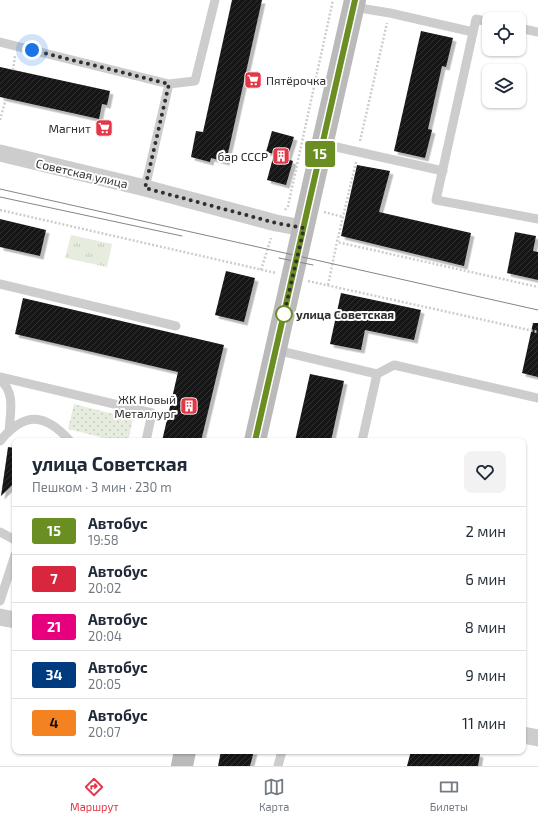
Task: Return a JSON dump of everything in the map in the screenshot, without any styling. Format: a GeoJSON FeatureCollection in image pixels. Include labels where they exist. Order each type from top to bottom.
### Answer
{"type":"FeatureCollection","features":[{"type":"Feature","properties":{"kind":"street"},"geometry":{"type":"LineString","coordinates":[[256,438],[354,4]]}},
{"type":"Feature","properties":{"kind":"street","name":"Советская улица"},"geometry":{"type":"LineString","coordinates":[[0,153],[145,188],[276,223],[304,228]]}},
{"type":"Feature","properties":{"kind":"street"},"geometry":{"type":"LineString","coordinates":[[0,617],[12,619]]}},
{"type":"Feature","properties":{"kind":"street"},"geometry":{"type":"LineString","coordinates":[[526,736],[538,738]]}},
{"type":"Feature","properties":{"kind":"street"},"geometry":{"type":"LineString","coordinates":[[182,766],[184,754]]}},
{"type":"Feature","properties":{"kind":"lane"},"geometry":{"type":"LineString","coordinates":[[0,42],[169,84],[196,81],[215,0]]}},
{"type":"Feature","properties":{"kind":"lane"},"geometry":{"type":"LineString","coordinates":[[354,4],[473,32]]}},
{"type":"Feature","properties":{"kind":"lane"},"geometry":{"type":"LineString","coordinates":[[482,20],[476,19],[436,200],[538,219]]}},
{"type":"Feature","properties":{"kind":"lane"},"geometry":{"type":"LineString","coordinates":[[526,29],[538,31]]}},
{"type":"Feature","properties":{"kind":"lane"},"geometry":{"type":"LineString","coordinates":[[145,188],[169,84]]}},
{"type":"Feature","properties":{"kind":"lane"},"geometry":{"type":"LineString","coordinates":[[323,144],[443,171]]}},
{"type":"Feature","properties":{"kind":"lane"},"geometry":{"type":"LineString","coordinates":[[0,284],[176,326]]}},
{"type":"Feature","properties":{"kind":"lane"},"geometry":{"type":"LineString","coordinates":[[276,350],[377,374],[394,365],[538,398]]}},
{"type":"Feature","properties":{"kind":"lane"},"geometry":{"type":"LineString","coordinates":[[363,438],[377,374]]}},
{"type":"Feature","properties":{"kind":"lane"},"geometry":{"type":"LineString","coordinates":[[0,377],[152,413],[147,438]]}},
{"type":"Feature","properties":{"kind":"lane"},"geometry":{"type":"LineString","coordinates":[[0,380],[9,390],[11,406],[8,432]]}},
{"type":"Feature","properties":{"kind":"lane"},"geometry":{"type":"LineString","coordinates":[[0,441],[8,432],[22,421],[36,419],[53,425],[67,438]]}},
{"type":"Feature","properties":{"kind":"lane"},"geometry":{"type":"LineString","coordinates":[[0,532],[12,538]]}},
{"type":"Feature","properties":{"kind":"lane"},"geometry":{"type":"LineString","coordinates":[[0,601],[12,564]]}},
{"type":"Feature","properties":{"kind":"lane"},"geometry":{"type":"LineString","coordinates":[[278,766],[281,754]]}},
{"type":"Feature","properties":{"kind":"path"},"geometry":{"type":"LineString","coordinates":[[288,206],[333,0]]}},
{"type":"Feature","properties":{"kind":"path"},"geometry":{"type":"LineString","coordinates":[[390,13],[328,285],[538,332]]}},
{"type":"Feature","properties":{"kind":"path"},"geometry":{"type":"LineString","coordinates":[[0,120],[6,98]]}},
{"type":"Feature","properties":{"kind":"path"},"geometry":{"type":"LineString","coordinates":[[0,210],[261,270]]}},
{"type":"Feature","properties":{"kind":"path"},"geometry":{"type":"LineString","coordinates":[[337,242],[538,286]]}},
{"type":"Feature","properties":{"kind":"green space"},"geometry":{"type":"Polygon","coordinates":[[[71,235],[112,244],[107,267],[65,258],[71,235]]]}},
{"type":"Feature","properties":{"kind":"green space"},"geometry":{"type":"Polygon","coordinates":[[[74,404],[133,419],[129,438],[104,438],[68,429],[74,404]]]}},
{"type":"Feature","properties":{"kind":"building"},"geometry":{"type":"Polygon","coordinates":[[[232,0],[262,0],[226,162],[211,158],[210,162],[191,157],[196,131],[203,132],[232,0]]]}},
{"type":"Feature","properties":{"kind":"building"},"geometry":{"type":"Polygon","coordinates":[[[421,31],[453,38],[446,67],[442,66],[428,129],[432,130],[425,158],[394,151],[421,31]]]}},
{"type":"Feature","properties":{"kind":"building"},"geometry":{"type":"Polygon","coordinates":[[[0,67],[110,91],[107,105],[102,104],[99,119],[0,97],[0,67]]]}},
{"type":"Feature","properties":{"kind":"building","name":"бар СССР"},"geometry":{"type":"Polygon","coordinates":[[[272,131],[294,137],[287,159],[293,161],[286,185],[267,180],[274,154],[266,152],[272,131]]]}},
{"type":"Feature","properties":{"kind":"building"},"geometry":{"type":"Polygon","coordinates":[[[357,165],[390,171],[379,212],[471,233],[464,266],[341,236],[357,165]]]}},
{"type":"Feature","properties":{"kind":"building"},"geometry":{"type":"Polygon","coordinates":[[[0,219],[46,230],[40,256],[0,247],[0,219]]]}},
{"type":"Feature","properties":{"kind":"building"},"geometry":{"type":"Polygon","coordinates":[[[515,232],[536,236],[533,251],[538,252],[538,280],[507,273],[515,232]]]}},
{"type":"Feature","properties":{"kind":"building"},"geometry":{"type":"Polygon","coordinates":[[[226,271],[255,278],[244,322],[215,315],[226,271]]]}},
{"type":"Feature","properties":{"kind":"building"},"geometry":{"type":"Polygon","coordinates":[[[341,293],[421,310],[414,340],[365,330],[361,350],[330,344],[341,293]]]}},
{"type":"Feature","properties":{"kind":"building"},"geometry":{"type":"Polygon","coordinates":[[[23,298],[224,345],[202,438],[163,438],[178,372],[15,334],[23,298]]]}},
{"type":"Feature","properties":{"kind":"building"},"geometry":{"type":"Polygon","coordinates":[[[533,323],[538,323],[538,377],[522,373],[533,323]]]}},
{"type":"Feature","properties":{"kind":"building"},"geometry":{"type":"Polygon","coordinates":[[[310,374],[344,381],[332,438],[296,438],[310,374]]]}},
{"type":"Feature","properties":{"kind":"building"},"geometry":{"type":"Polygon","coordinates":[[[8,447],[12,448],[12,485],[1,496],[8,447]]]}},
{"type":"Feature","properties":{"kind":"building"},"geometry":{"type":"Polygon","coordinates":[[[220,754],[253,754],[250,766],[218,766],[220,754]]]}},
{"type":"Feature","properties":{"kind":"building"},"geometry":{"type":"Polygon","coordinates":[[[410,754],[480,754],[478,766],[407,766],[410,754]]]}},
{"type":"Feature","properties":{"kind":"tram line"},"geometry":{"type":"LineString","coordinates":[[0,189],[538,310]]}},
{"type":"Feature","properties":{"kind":"tram line"},"geometry":{"type":"LineString","coordinates":[[0,197],[182,236]]}},
{"type":"Feature","properties":{"kind":"tram line"},"geometry":{"type":"LineString","coordinates":[[279,258],[313,265]]}},
{"type":"Feature","properties":{"kind":"bus line","name":"15"},"geometry":{"type":"LineString","coordinates":[[256,438],[355,0]]}},
{"type":"Feature","properties":{"kind":"place","name":"Пятёрочка"},"geometry":{"type":"Point","coordinates":[253,80]}},
{"type":"Feature","properties":{"kind":"place","name":"Магнит"},"geometry":{"type":"Point","coordinates":[104,128]}},
{"type":"Feature","properties":{"kind":"place","name":"бар СССР"},"geometry":{"type":"Point","coordinates":[281,156]}},
{"type":"Feature","properties":{"kind":"place","name":"улица Советская"},"geometry":{"type":"Point","coordinates":[284,314]}},
{"type":"Feature","properties":{"kind":"place","name":"ЖК Новый Металлург"},"geometry":{"type":"Point","coordinates":[189,406]}},
{"type":"Feature","properties":{"kind":"route"},"geometry":{"type":"LineString","coordinates":[[32,50],[169,84],[145,188],[276,223],[304,228],[284,314]]}}]}
